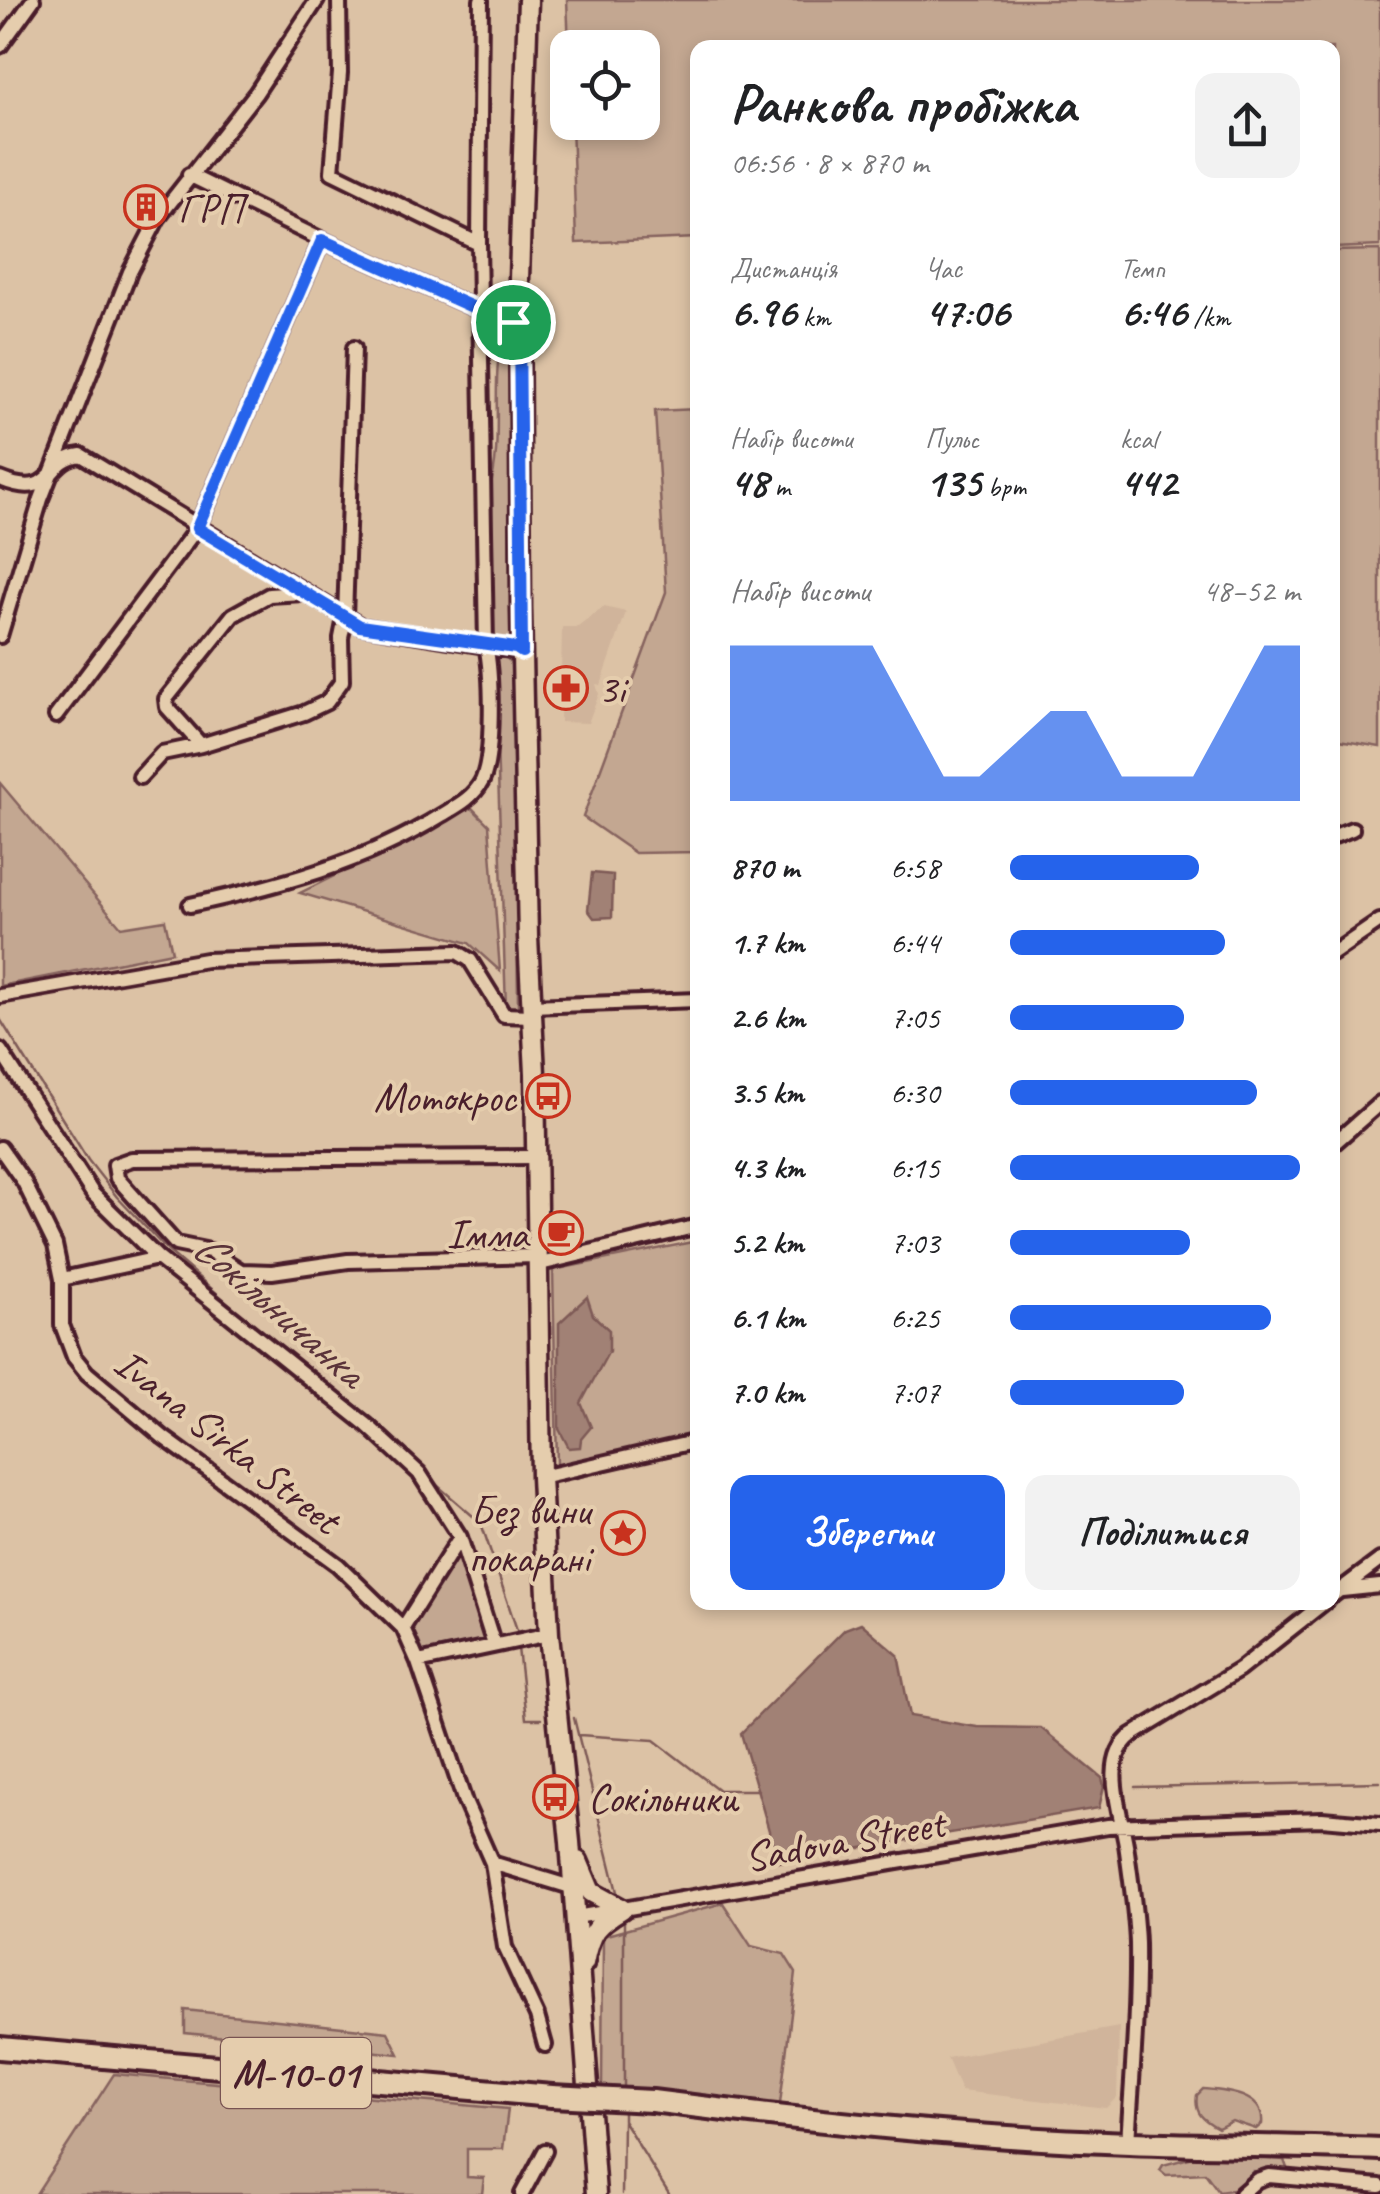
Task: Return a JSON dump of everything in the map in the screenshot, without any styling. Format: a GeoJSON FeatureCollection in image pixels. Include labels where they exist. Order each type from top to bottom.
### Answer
{"type":"FeatureCollection","features":[{"type":"Feature","properties":{"kind":"highway","name":"М-10-01"},"geometry":{"type":"LineString","coordinates":[[0,2048],[552,2096],[652,2101],[787,2118],[1128,2143],[1380,2150]]}},
{"type":"Feature","properties":{"kind":"main road"},"geometry":{"type":"LineString","coordinates":[[528,0],[519,322],[522,652],[530,1012],[535,1072],[541,1477],[549,1634],[574,1888],[596,2194]]}},
{"type":"Feature","properties":{"kind":"main road"},"geometry":{"type":"LineString","coordinates":[[570,1842],[591,1892],[622,1909]]}},
{"type":"Feature","properties":{"kind":"main road"},"geometry":{"type":"LineString","coordinates":[[580,1984],[592,1935],[600,1922],[622,1909]]}},
{"type":"Feature","properties":{"kind":"street"},"geometry":{"type":"LineString","coordinates":[[0,46],[33,0]]}},
{"type":"Feature","properties":{"kind":"street"},"geometry":{"type":"LineString","coordinates":[[0,636],[42,499],[130,272],[158,218],[256,93],[317,0]]}},
{"type":"Feature","properties":{"kind":"street"},"geometry":{"type":"LineString","coordinates":[[340,0],[340,73],[332,172],[478,244]]}},
{"type":"Feature","properties":{"kind":"street"},"geometry":{"type":"LineString","coordinates":[[190,905],[274,887],[343,864],[408,836],[467,800],[480,784],[488,764],[490,665],[486,644],[478,244],[481,0]]}},
{"type":"Feature","properties":{"kind":"street"},"geometry":{"type":"LineString","coordinates":[[189,174],[322,240],[479,310],[519,322]]}},
{"type":"Feature","properties":{"kind":"street"},"geometry":{"type":"LineString","coordinates":[[56,716],[197,528],[322,240]]}},
{"type":"Feature","properties":{"kind":"street"},"geometry":{"type":"LineString","coordinates":[[140,777],[162,753],[304,713],[327,702],[342,681],[340,638],[345,618],[354,348]]}},
{"type":"Feature","properties":{"kind":"street"},"geometry":{"type":"LineString","coordinates":[[0,479],[21,488],[38,485],[70,456],[81,455],[360,626],[522,652]]}},
{"type":"Feature","properties":{"kind":"street"},"geometry":{"type":"LineString","coordinates":[[201,745],[167,707],[166,698],[233,615],[268,596],[304,593]]}},
{"type":"Feature","properties":{"kind":"street"},"geometry":{"type":"LineString","coordinates":[[1340,834],[1352,830]]}},
{"type":"Feature","properties":{"kind":"street"},"geometry":{"type":"LineString","coordinates":[[1340,948],[1380,920]]}},
{"type":"Feature","properties":{"kind":"street"},"geometry":{"type":"LineString","coordinates":[[0,996],[206,960],[457,952],[470,960],[504,1015],[690,1001]]}},
{"type":"Feature","properties":{"kind":"street"},"geometry":{"type":"LineString","coordinates":[[0,1050],[93,1194],[158,1258],[367,1425],[419,1473],[460,1536],[494,1644]]}},
{"type":"Feature","properties":{"kind":"street"},"geometry":{"type":"LineString","coordinates":[[1340,1137],[1380,1103]]}},
{"type":"Feature","properties":{"kind":"street","name":"Ivana Sirka Street"},"geometry":{"type":"LineString","coordinates":[[0,1148],[24,1182],[55,1245],[62,1279],[62,1326],[67,1344],[87,1374],[163,1437],[338,1566],[402,1628],[418,1662],[465,1802],[492,1863],[505,1947],[537,2016],[545,2045]]}},
{"type":"Feature","properties":{"kind":"street"},"geometry":{"type":"LineString","coordinates":[[534,1158],[132,1159],[115,1166],[117,1178],[176,1244],[210,1251],[241,1271],[272,1272],[348,1261],[535,1260],[690,1228]]}},
{"type":"Feature","properties":{"kind":"street"},"geometry":{"type":"LineString","coordinates":[[62,1279],[158,1258]]}},
{"type":"Feature","properties":{"kind":"street"},"geometry":{"type":"LineString","coordinates":[[541,1477],[690,1443]]}},
{"type":"Feature","properties":{"kind":"street"},"geometry":{"type":"LineString","coordinates":[[402,1628],[460,1536]]}},
{"type":"Feature","properties":{"kind":"street"},"geometry":{"type":"LineString","coordinates":[[1340,1590],[1380,1560]]}},
{"type":"Feature","properties":{"kind":"street"},"geometry":{"type":"LineString","coordinates":[[1340,1592],[1380,1586]]}},
{"type":"Feature","properties":{"kind":"street"},"geometry":{"type":"LineString","coordinates":[[1128,2143],[1137,1941],[1114,1778],[1117,1754],[1123,1742],[1240,1670],[1314,1610]]}},
{"type":"Feature","properties":{"kind":"street"},"geometry":{"type":"LineString","coordinates":[[418,1662],[549,1634]]}},
{"type":"Feature","properties":{"kind":"street","name":"Sadova Street"},"geometry":{"type":"LineString","coordinates":[[576,1918],[1123,1825],[1322,1820],[1380,1824]]}},
{"type":"Feature","properties":{"kind":"street"},"geometry":{"type":"LineString","coordinates":[[492,1863],[574,1888]]}},
{"type":"Feature","properties":{"kind":"street"},"geometry":{"type":"LineString","coordinates":[[522,2194],[545,2151]]}},
{"type":"Feature","properties":{"kind":"street"},"geometry":{"type":"LineString","coordinates":[[1242,2194],[1257,2180],[1269,2176],[1380,2186]]}},
{"type":"Feature","properties":{"kind":"shaded area"},"geometry":{"type":"Polygon","coordinates":[[[567,0],[1380,0],[1380,246],[1340,248],[1340,40],[690,40],[690,238],[576,243],[573,140],[660,140],[660,30],[568,30],[567,0]]]}},
{"type":"Feature","properties":{"kind":"shaded area"},"geometry":{"type":"Polygon","coordinates":[[[1380,250],[1380,747],[1340,740],[1340,251],[1380,250]]]}},
{"type":"Feature","properties":{"kind":"shaded area"},"geometry":{"type":"Polygon","coordinates":[[[491,321],[510,330],[510,640],[501,642],[491,635],[489,492],[497,444],[498,362],[490,351],[491,321]]]}},
{"type":"Feature","properties":{"kind":"shaded area"},"geometry":{"type":"Polygon","coordinates":[[[690,409],[690,852],[635,853],[583,817],[666,592],[655,411],[690,409]]]}},
{"type":"Feature","properties":{"kind":"shaded area"},"geometry":{"type":"Polygon","coordinates":[[[604,607],[626,612],[601,685],[596,684],[599,694],[588,723],[560,722],[562,627],[578,627],[604,607]]]}},
{"type":"Feature","properties":{"kind":"shaded area"},"geometry":{"type":"Polygon","coordinates":[[[494,656],[507,658],[515,669],[518,1010],[506,1008],[494,656]]]}},
{"type":"Feature","properties":{"kind":"shaded area"},"geometry":{"type":"Polygon","coordinates":[[[0,783],[121,927],[165,920],[172,952],[0,986],[0,783]]]}},
{"type":"Feature","properties":{"kind":"shaded area"},"geometry":{"type":"Polygon","coordinates":[[[472,808],[489,825],[500,971],[469,943],[300,893],[472,808]]]}},
{"type":"Feature","properties":{"kind":"shaded area"},"geometry":{"type":"Polygon","coordinates":[[[592,873],[613,875],[612,917],[594,918],[588,910],[592,873]]]}},
{"type":"Feature","properties":{"kind":"shaded area"},"geometry":{"type":"Polygon","coordinates":[[[690,1242],[690,1437],[557,1466],[553,1270],[690,1242]]]}},
{"type":"Feature","properties":{"kind":"shaded area"},"geometry":{"type":"Polygon","coordinates":[[[587,1297],[593,1315],[609,1330],[609,1351],[581,1403],[591,1427],[580,1447],[569,1448],[559,1429],[559,1323],[587,1297]]]}},
{"type":"Feature","properties":{"kind":"shaded area"},"geometry":{"type":"Polygon","coordinates":[[[456,1546],[490,1641],[427,1657],[412,1648],[409,1619],[456,1546]]]}},
{"type":"Feature","properties":{"kind":"shaded area"},"geometry":{"type":"Polygon","coordinates":[[[861,1623],[898,1655],[910,1716],[977,1727],[1041,1728],[1102,1778],[1099,1808],[778,1862],[741,1733],[845,1629],[861,1623]]]}},
{"type":"Feature","properties":{"kind":"shaded area"},"geometry":{"type":"Polygon","coordinates":[[[723,1903],[751,1946],[784,1954],[796,1973],[780,2104],[602,2088],[603,1936],[723,1903]]]}},
{"type":"Feature","properties":{"kind":"shaded area"},"geometry":{"type":"Polygon","coordinates":[[[185,2010],[388,2032],[399,2054],[185,2033],[185,2010]]]}},
{"type":"Feature","properties":{"kind":"shaded area"},"geometry":{"type":"Polygon","coordinates":[[[1119,2027],[1117,2097],[1106,2108],[961,2091],[947,2058],[1119,2027]]]}},
{"type":"Feature","properties":{"kind":"shaded area"},"geometry":{"type":"Polygon","coordinates":[[[114,2074],[508,2109],[503,2149],[467,2149],[467,2177],[484,2178],[482,2194],[36,2194],[114,2074]]]}},
{"type":"Feature","properties":{"kind":"shaded area"},"geometry":{"type":"Polygon","coordinates":[[[1203,2089],[1251,2100],[1261,2114],[1262,2124],[1256,2129],[1232,2121],[1218,2128],[1197,2107],[1197,2095],[1203,2089]]]}},
{"type":"Feature","properties":{"kind":"shaded area"},"geometry":{"type":"Polygon","coordinates":[[[1193,2157],[1284,2160],[1287,2168],[1276,2173],[1253,2171],[1239,2189],[1219,2192],[1205,2173],[1166,2175],[1160,2170],[1163,2165],[1193,2157]]]}},
{"type":"Feature","properties":{"kind":"waterway","name":"Сокільничанка"},"geometry":{"type":"LineString","coordinates":[[0,1019],[88,1160],[117,1197],[166,1249],[273,1342]]}},
{"type":"Feature","properties":{"kind":"waterway","name":"Сокільничанка"},"geometry":{"type":"LineString","coordinates":[[430,1479],[481,1523],[518,1633]]}},
{"type":"Feature","properties":{"kind":"waterway"},"geometry":{"type":"LineString","coordinates":[[518,1648],[526,1719],[541,1719]]}},
{"type":"Feature","properties":{"kind":"waterway"},"geometry":{"type":"LineString","coordinates":[[574,1718],[618,1896]]}},
{"type":"Feature","properties":{"kind":"waterway"},"geometry":{"type":"LineString","coordinates":[[579,1735],[654,1740],[719,1790],[758,1790]]}},
{"type":"Feature","properties":{"kind":"waterway"},"geometry":{"type":"LineString","coordinates":[[1135,1787],[1380,1782]]}},
{"type":"Feature","properties":{"kind":"waterway"},"geometry":{"type":"LineString","coordinates":[[624,1922],[624,2091]]}},
{"type":"Feature","properties":{"kind":"waterway"},"geometry":{"type":"LineString","coordinates":[[623,2109],[623,2120],[669,2194]]}},
{"type":"Feature","properties":{"kind":"waterway"},"geometry":{"type":"LineString","coordinates":[[622,2194],[623,2121]]}},
{"type":"Feature","properties":{"kind":"place","name":"ГРП"},"geometry":{"type":"Point","coordinates":[146,207]}},
{"type":"Feature","properties":{"kind":"place","name":"3і"},"geometry":{"type":"Point","coordinates":[566,688]}},
{"type":"Feature","properties":{"kind":"place","name":"Мотокрос"},"geometry":{"type":"Point","coordinates":[548,1096]}},
{"type":"Feature","properties":{"kind":"place","name":"Імма"},"geometry":{"type":"Point","coordinates":[561,1233]}},
{"type":"Feature","properties":{"kind":"place","name":"Без вини покарані"},"geometry":{"type":"Point","coordinates":[623,1533]}},
{"type":"Feature","properties":{"kind":"place","name":"Сокільники"},"geometry":{"type":"Point","coordinates":[555,1797]}},
{"type":"Feature","properties":{"kind":"route"},"geometry":{"type":"LineString","coordinates":[[322,240],[513,322],[519,322],[522,652],[360,626],[197,528],[322,240]]}}]}
